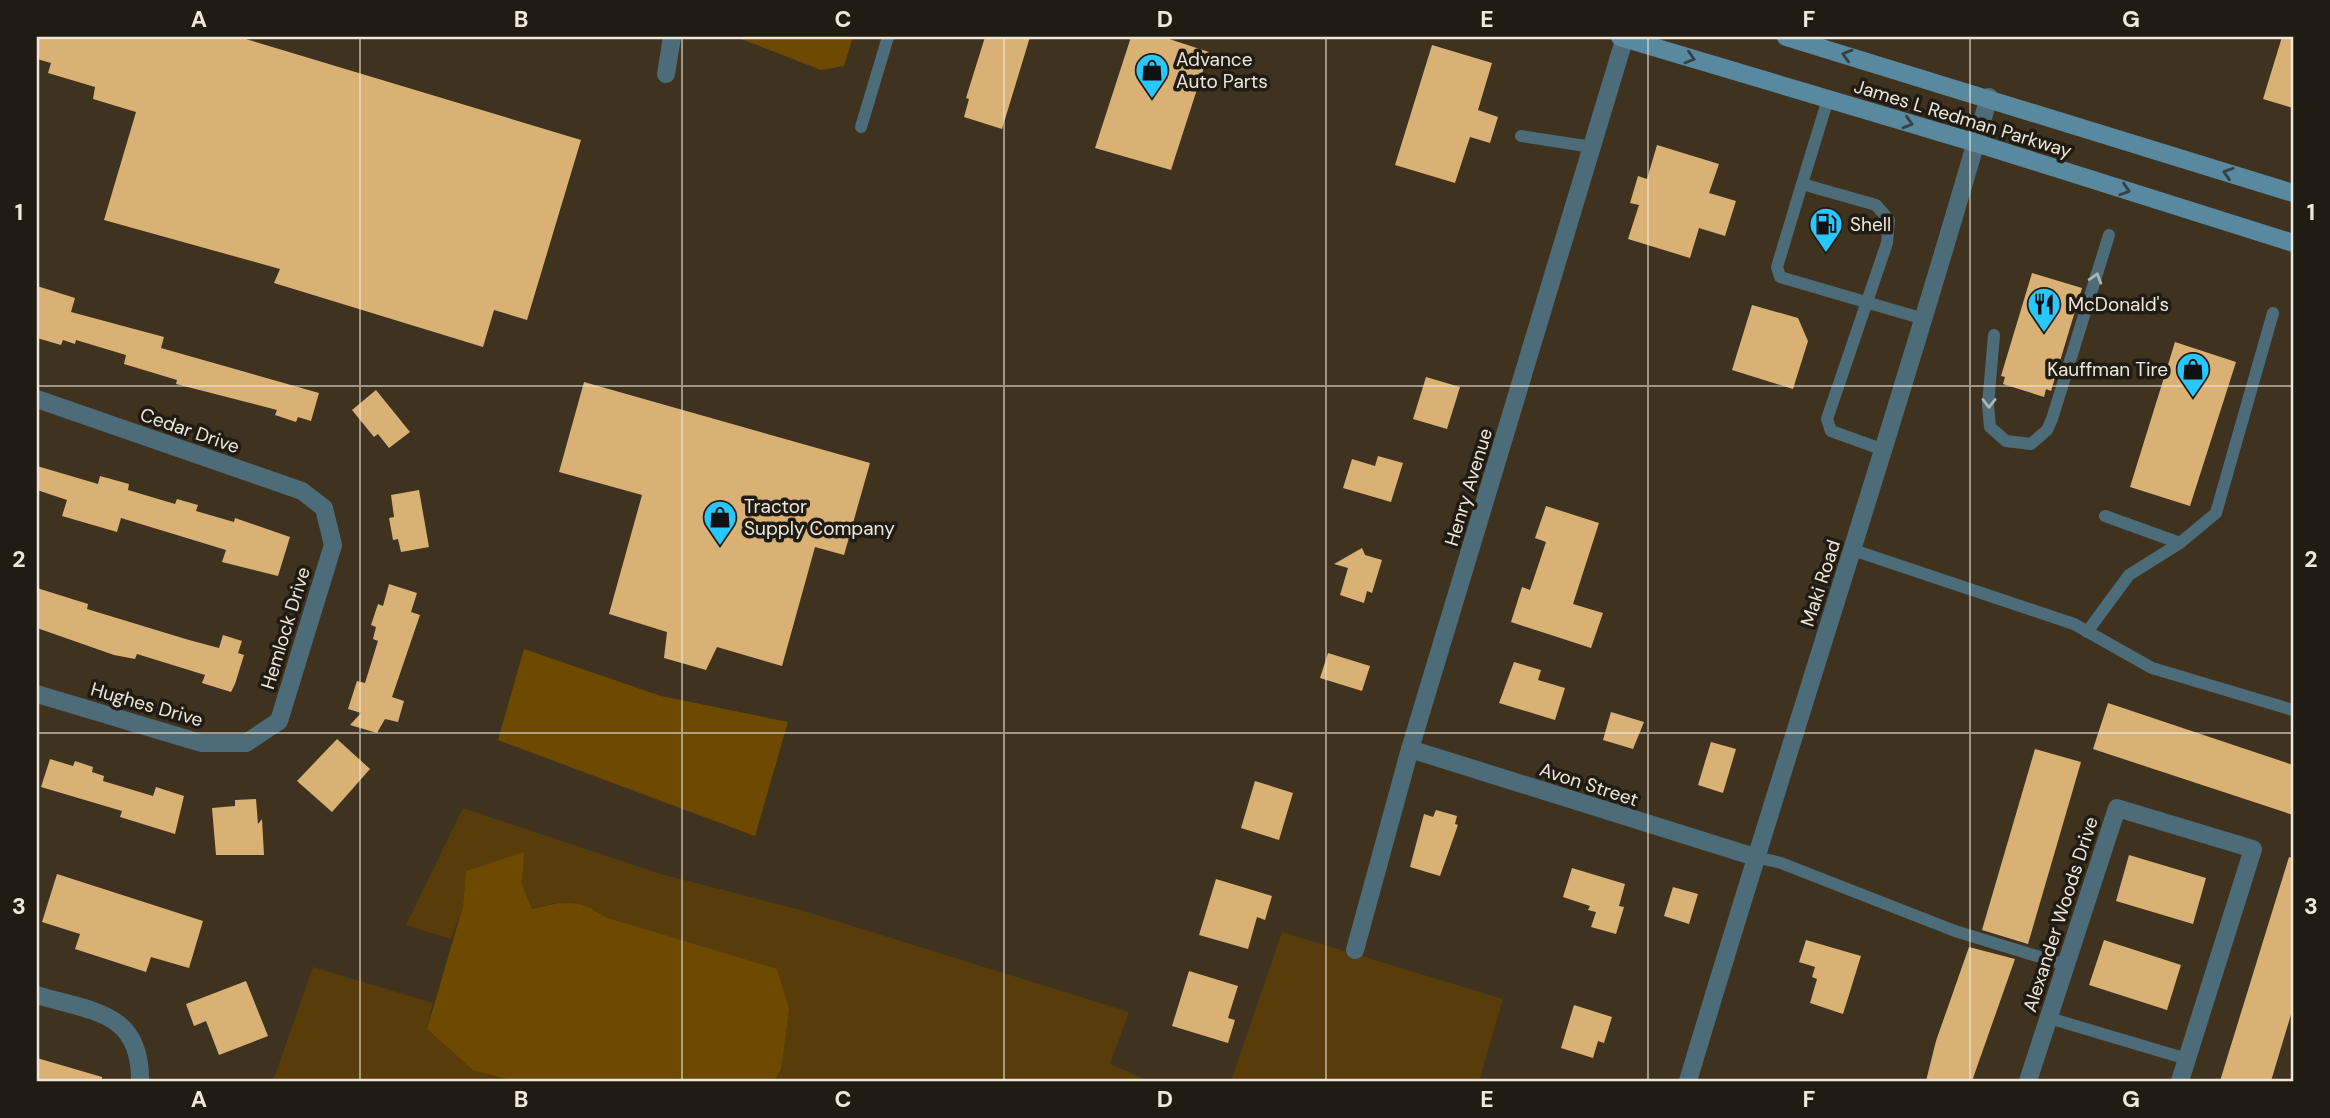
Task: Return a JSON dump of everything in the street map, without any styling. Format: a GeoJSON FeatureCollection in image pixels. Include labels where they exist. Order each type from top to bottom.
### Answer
{"type":"FeatureCollection","features":[{"type":"Feature","properties":{"kind":"main road","name":"James L Redman Parkway"},"geometry":{"type":"LineString","coordinates":[[1623,37],[1976,143],[2293,243]]}},
{"type":"Feature","properties":{"kind":"main road","name":"James L Redman Parkway"},"geometry":{"type":"LineString","coordinates":[[1786,37],[1989,97],[2293,193]]}},
{"type":"Feature","properties":{"kind":"street"},"geometry":{"type":"LineString","coordinates":[[666,74],[672,37]]}},
{"type":"Feature","properties":{"kind":"street","name":"Henry Avenue"},"geometry":{"type":"LineString","coordinates":[[1355,950],[1410,749],[1592,148],[1623,37]]}},
{"type":"Feature","properties":{"kind":"street","name":"Maki Road"},"geometry":{"type":"LineString","coordinates":[[1688,1081],[1755,857],[1884,450],[1989,97]]}},
{"type":"Feature","properties":{"kind":"street","name":"Cedar Drive"},"geometry":{"type":"LineString","coordinates":[[37,400],[302,491],[324,508]]}},
{"type":"Feature","properties":{"kind":"street","name":"Hemlock Drive"},"geometry":{"type":"LineString","coordinates":[[246,743],[279,721],[332,545],[324,508]]}},
{"type":"Feature","properties":{"kind":"street","name":"Hughes Drive"},"geometry":{"type":"LineString","coordinates":[[37,694],[201,743],[246,743]]}},
{"type":"Feature","properties":{"kind":"street","name":"Avon Street"},"geometry":{"type":"LineString","coordinates":[[1410,749],[1755,857]]}},
{"type":"Feature","properties":{"kind":"street","name":"Alexander Woods Drive"},"geometry":{"type":"LineString","coordinates":[[2028,1081],[2117,808],[2253,849],[2180,1081]]}},
{"type":"Feature","properties":{"kind":"street"},"geometry":{"type":"LineString","coordinates":[[37,995],[105,1016],[128,1030],[140,1056],[139,1081]]}},
{"type":"Feature","properties":{"kind":"lane"},"geometry":{"type":"LineString","coordinates":[[861,127],[888,37]]}},
{"type":"Feature","properties":{"kind":"lane"},"geometry":{"type":"LineString","coordinates":[[1828,99],[1776,267],[1780,278],[1924,319]]}},
{"type":"Feature","properties":{"kind":"lane"},"geometry":{"type":"LineString","coordinates":[[1521,136],[1592,148]]}},
{"type":"Feature","properties":{"kind":"lane"},"geometry":{"type":"LineString","coordinates":[[1802,184],[1876,205],[1889,220],[1887,243],[1827,419],[1831,431],[1884,450]]}},
{"type":"Feature","properties":{"kind":"lane"},"geometry":{"type":"LineString","coordinates":[[1994,335],[1987,405],[1990,427],[2006,441],[2031,444],[2047,430],[2052,419],[2109,235]]}},
{"type":"Feature","properties":{"kind":"lane"},"geometry":{"type":"LineString","coordinates":[[2087,632],[2129,575],[2180,543],[2216,513],[2273,313]]}},
{"type":"Feature","properties":{"kind":"lane"},"geometry":{"type":"LineString","coordinates":[[2105,516],[2180,543]]}},
{"type":"Feature","properties":{"kind":"lane"},"geometry":{"type":"LineString","coordinates":[[1853,550],[2074,624],[2152,668],[2293,710]]}},
{"type":"Feature","properties":{"kind":"lane"},"geometry":{"type":"LineString","coordinates":[[1755,857],[1781,863],[1955,931],[2066,965]]}},
{"type":"Feature","properties":{"kind":"lane"},"geometry":{"type":"LineString","coordinates":[[2049,1018],[2187,1059]]}},
{"type":"Feature","properties":{"kind":"shaded area"},"geometry":{"type":"Polygon","coordinates":[[[736,37],[853,37],[844,66],[821,70],[736,37]]]}},
{"type":"Feature","properties":{"kind":"shaded area"},"geometry":{"type":"Polygon","coordinates":[[[524,649],[661,696],[788,722],[755,836],[498,740],[524,649]]]}},
{"type":"Feature","properties":{"kind":"shaded area"},"geometry":{"type":"Polygon","coordinates":[[[463,808],[661,874],[801,910],[1129,1012],[1110,1064],[1149,1081],[774,1081],[781,1070],[777,970],[605,917],[578,903],[562,902],[532,909],[522,884],[523,853],[466,871],[463,906],[451,939],[406,925],[463,808]]]}},
{"type":"Feature","properties":{"kind":"shaded area"},"geometry":{"type":"Polygon","coordinates":[[[524,852],[522,884],[532,909],[562,903],[578,904],[605,917],[777,969],[789,1009],[781,1070],[774,1081],[515,1081],[474,1071],[427,1029],[463,906],[466,871],[524,852]]]}},
{"type":"Feature","properties":{"kind":"shaded area"},"geometry":{"type":"Polygon","coordinates":[[[1282,932],[1503,999],[1479,1081],[1231,1081],[1282,932]]]}},
{"type":"Feature","properties":{"kind":"shaded area"},"geometry":{"type":"Polygon","coordinates":[[[313,967],[433,1003],[427,1029],[474,1071],[515,1081],[273,1081],[313,967]]]}},
{"type":"Feature","properties":{"kind":"building"},"geometry":{"type":"Polygon","coordinates":[[[37,37],[239,37],[581,140],[527,320],[494,310],[483,347],[274,283],[280,269],[104,220],[136,112],[93,99],[95,87],[48,73],[51,63],[37,59],[37,37]]]}},
{"type":"Feature","properties":{"kind":"building"},"geometry":{"type":"Polygon","coordinates":[[[985,37],[1030,37],[1002,129],[964,117],[969,99],[966,98],[985,37]]]}},
{"type":"Feature","properties":{"kind":"building","name":"Advance Auto Parts"},"geometry":{"type":"Polygon","coordinates":[[[1131,37],[1163,37],[1209,52],[1171,170],[1095,148],[1131,37]]]}},
{"type":"Feature","properties":{"kind":"building"},"geometry":{"type":"Polygon","coordinates":[[[2282,37],[2293,37],[2293,108],[2263,99],[2282,37]]]}},
{"type":"Feature","properties":{"kind":"building"},"geometry":{"type":"Polygon","coordinates":[[[1432,45],[1492,63],[1478,110],[1498,117],[1490,143],[1470,137],[1455,183],[1395,165],[1432,45]]]}},
{"type":"Feature","properties":{"kind":"building"},"geometry":{"type":"Polygon","coordinates":[[[1657,145],[1719,164],[1709,193],[1736,201],[1725,236],[1699,228],[1690,258],[1628,239],[1639,205],[1630,203],[1638,176],[1647,179],[1657,145]]]}},
{"type":"Feature","properties":{"kind":"building","name":"McDonald's"},"geometry":{"type":"Polygon","coordinates":[[[2032,273],[2082,288],[2051,391],[2046,389],[2044,397],[2003,384],[2005,377],[2001,376],[2032,273]]]}},
{"type":"Feature","properties":{"kind":"building"},"geometry":{"type":"Polygon","coordinates":[[[37,286],[75,298],[71,312],[164,337],[161,348],[319,393],[311,421],[298,417],[296,422],[275,415],[277,410],[176,384],[177,380],[124,364],[126,355],[76,340],[75,344],[63,340],[61,345],[37,338],[37,286]]]}},
{"type":"Feature","properties":{"kind":"building"},"geometry":{"type":"Polygon","coordinates":[[[1752,305],[1798,318],[1808,341],[1793,389],[1732,370],[1752,305]]]}},
{"type":"Feature","properties":{"kind":"building"},"geometry":{"type":"Polygon","coordinates":[[[2175,342],[2236,362],[2190,506],[2130,487],[2175,342]]]}},
{"type":"Feature","properties":{"kind":"building"},"geometry":{"type":"Polygon","coordinates":[[[1426,377],[1460,387],[1447,429],[1413,419],[1426,377]]]}},
{"type":"Feature","properties":{"kind":"building"},"geometry":{"type":"Polygon","coordinates":[[[584,382],[870,463],[844,555],[815,547],[782,666],[717,647],[706,670],[664,658],[667,632],[609,614],[642,495],[559,472],[584,382]]]}},
{"type":"Feature","properties":{"kind":"building"},"geometry":{"type":"Polygon","coordinates":[[[376,390],[410,432],[389,448],[378,434],[374,437],[352,410],[376,390]]]}},
{"type":"Feature","properties":{"kind":"building"},"geometry":{"type":"Polygon","coordinates":[[[1378,456],[1403,463],[1391,502],[1343,488],[1352,459],[1375,466],[1378,456]]]}},
{"type":"Feature","properties":{"kind":"building"},"geometry":{"type":"Polygon","coordinates":[[[37,466],[98,484],[100,476],[129,484],[128,490],[175,504],[177,499],[198,505],[196,511],[234,522],[235,518],[290,537],[278,576],[222,562],[226,550],[121,518],[117,532],[62,516],[67,500],[37,490],[37,466]]]}},
{"type":"Feature","properties":{"kind":"building"},"geometry":{"type":"Polygon","coordinates":[[[419,490],[429,547],[401,552],[398,539],[393,540],[389,518],[394,517],[391,495],[419,490]]]}},
{"type":"Feature","properties":{"kind":"building"},"geometry":{"type":"Polygon","coordinates":[[[1546,506],[1599,523],[1573,604],[1603,613],[1591,648],[1511,622],[1522,587],[1530,590],[1546,542],[1535,538],[1546,506]]]}},
{"type":"Feature","properties":{"kind":"building"},"geometry":{"type":"Polygon","coordinates":[[[1362,548],[1365,555],[1382,560],[1372,593],[1367,591],[1364,603],[1340,595],[1348,568],[1334,564],[1362,548]]]}},
{"type":"Feature","properties":{"kind":"building"},"geometry":{"type":"Polygon","coordinates":[[[389,584],[417,593],[411,612],[420,615],[392,697],[404,701],[398,722],[385,719],[377,733],[350,725],[361,713],[348,709],[357,681],[365,683],[378,641],[373,639],[376,627],[371,625],[378,604],[383,606],[389,584]]]}},
{"type":"Feature","properties":{"kind":"building"},"geometry":{"type":"Polygon","coordinates":[[[37,588],[88,604],[87,609],[219,648],[223,635],[242,641],[238,653],[244,655],[231,692],[202,683],[205,675],[137,654],[135,659],[114,655],[37,628],[37,588]]]}},
{"type":"Feature","properties":{"kind":"building"},"geometry":{"type":"Polygon","coordinates":[[[1328,653],[1370,666],[1362,691],[1320,678],[1328,653]]]}},
{"type":"Feature","properties":{"kind":"building"},"geometry":{"type":"Polygon","coordinates":[[[1514,662],[1541,670],[1538,680],[1565,688],[1555,720],[1499,703],[1514,662]]]}},
{"type":"Feature","properties":{"kind":"building"},"geometry":{"type":"Polygon","coordinates":[[[2108,703],[2293,765],[2293,815],[2093,749],[2108,703]]]}},
{"type":"Feature","properties":{"kind":"building"},"geometry":{"type":"Polygon","coordinates":[[[1611,712],[1644,722],[1633,749],[1603,740],[1611,712]]]}},
{"type":"Feature","properties":{"kind":"building"},"geometry":{"type":"Polygon","coordinates":[[[337,739],[370,769],[332,812],[297,781],[337,739]]]}},
{"type":"Feature","properties":{"kind":"building"},"geometry":{"type":"Polygon","coordinates":[[[1711,742],[1736,749],[1723,793],[1698,785],[1711,742]]]}},
{"type":"Feature","properties":{"kind":"building"},"geometry":{"type":"Polygon","coordinates":[[[2035,749],[2081,762],[2028,944],[1982,930],[2035,749]]]}},
{"type":"Feature","properties":{"kind":"building"},"geometry":{"type":"Polygon","coordinates":[[[50,759],[73,766],[75,761],[93,767],[92,772],[104,776],[103,781],[153,796],[156,787],[184,796],[175,834],[120,817],[122,811],[41,787],[50,759]]]}},
{"type":"Feature","properties":{"kind":"building"},"geometry":{"type":"Polygon","coordinates":[[[1255,781],[1293,793],[1279,840],[1241,828],[1255,781]]]}},
{"type":"Feature","properties":{"kind":"building"},"geometry":{"type":"Polygon","coordinates":[[[256,799],[258,824],[262,819],[264,855],[216,855],[212,808],[235,806],[235,800],[256,799]]]}},
{"type":"Feature","properties":{"kind":"building"},"geometry":{"type":"Polygon","coordinates":[[[1436,810],[1457,816],[1455,824],[1458,825],[1440,876],[1410,867],[1424,814],[1433,817],[1436,810]]]}},
{"type":"Feature","properties":{"kind":"building"},"geometry":{"type":"Polygon","coordinates":[[[2129,855],[2206,878],[2193,924],[2116,901],[2129,855]]]}},
{"type":"Feature","properties":{"kind":"building"},"geometry":{"type":"Polygon","coordinates":[[[2289,857],[2293,858],[2293,1008],[2271,1081],[2220,1081],[2289,857]]]}},
{"type":"Feature","properties":{"kind":"building"},"geometry":{"type":"Polygon","coordinates":[[[1572,868],[1625,884],[1619,906],[1624,907],[1616,934],[1591,927],[1596,912],[1588,910],[1590,906],[1563,897],[1572,868]]]}},
{"type":"Feature","properties":{"kind":"building"},"geometry":{"type":"Polygon","coordinates":[[[57,874],[203,921],[189,968],[151,957],[146,972],[75,949],[80,934],[42,922],[57,874]]]}},
{"type":"Feature","properties":{"kind":"building"},"geometry":{"type":"Polygon","coordinates":[[[1216,879],[1272,896],[1265,920],[1257,917],[1248,949],[1199,935],[1216,879]]]}},
{"type":"Feature","properties":{"kind":"building"},"geometry":{"type":"Polygon","coordinates":[[[1673,887],[1698,894],[1689,924],[1664,916],[1673,887]]]}},
{"type":"Feature","properties":{"kind":"building"},"geometry":{"type":"Polygon","coordinates":[[[1806,940],[1861,956],[1843,1014],[1810,1003],[1817,979],[1812,977],[1815,967],[1799,962],[1806,940]]]}},
{"type":"Feature","properties":{"kind":"building"},"geometry":{"type":"Polygon","coordinates":[[[2104,940],[2181,965],[2167,1010],[2089,985],[2104,940]]]}},
{"type":"Feature","properties":{"kind":"building"},"geometry":{"type":"Polygon","coordinates":[[[1969,947],[2015,959],[1972,1081],[1926,1081],[1936,1041],[1969,947]]]}},
{"type":"Feature","properties":{"kind":"building"},"geometry":{"type":"Polygon","coordinates":[[[1189,971],[1238,986],[1228,1018],[1235,1020],[1228,1043],[1172,1026],[1189,971]]]}},
{"type":"Feature","properties":{"kind":"building"},"geometry":{"type":"Polygon","coordinates":[[[246,981],[268,1036],[219,1055],[206,1021],[194,1026],[186,1004],[246,981]]]}},
{"type":"Feature","properties":{"kind":"building"},"geometry":{"type":"Polygon","coordinates":[[[1574,1005],[1612,1017],[1604,1043],[1598,1041],[1593,1058],[1561,1048],[1574,1005]]]}},
{"type":"Feature","properties":{"kind":"building"},"geometry":{"type":"Polygon","coordinates":[[[37,1058],[102,1077],[102,1081],[37,1081],[37,1058]]]}},
{"type":"Feature","properties":{"kind":"place","name":"Advance Auto Parts"},"geometry":{"type":"Point","coordinates":[1152,100]}},
{"type":"Feature","properties":{"kind":"place","name":"Shell"},"geometry":{"type":"Point","coordinates":[1826,254]}},
{"type":"Feature","properties":{"kind":"place","name":"McDonald's"},"geometry":{"type":"Point","coordinates":[2044,334]}},
{"type":"Feature","properties":{"kind":"place","name":"Kauffman Tire"},"geometry":{"type":"Point","coordinates":[2193,399]}},
{"type":"Feature","properties":{"kind":"place","name":"Tractor Supply Company"},"geometry":{"type":"Point","coordinates":[720,547]}}]}
